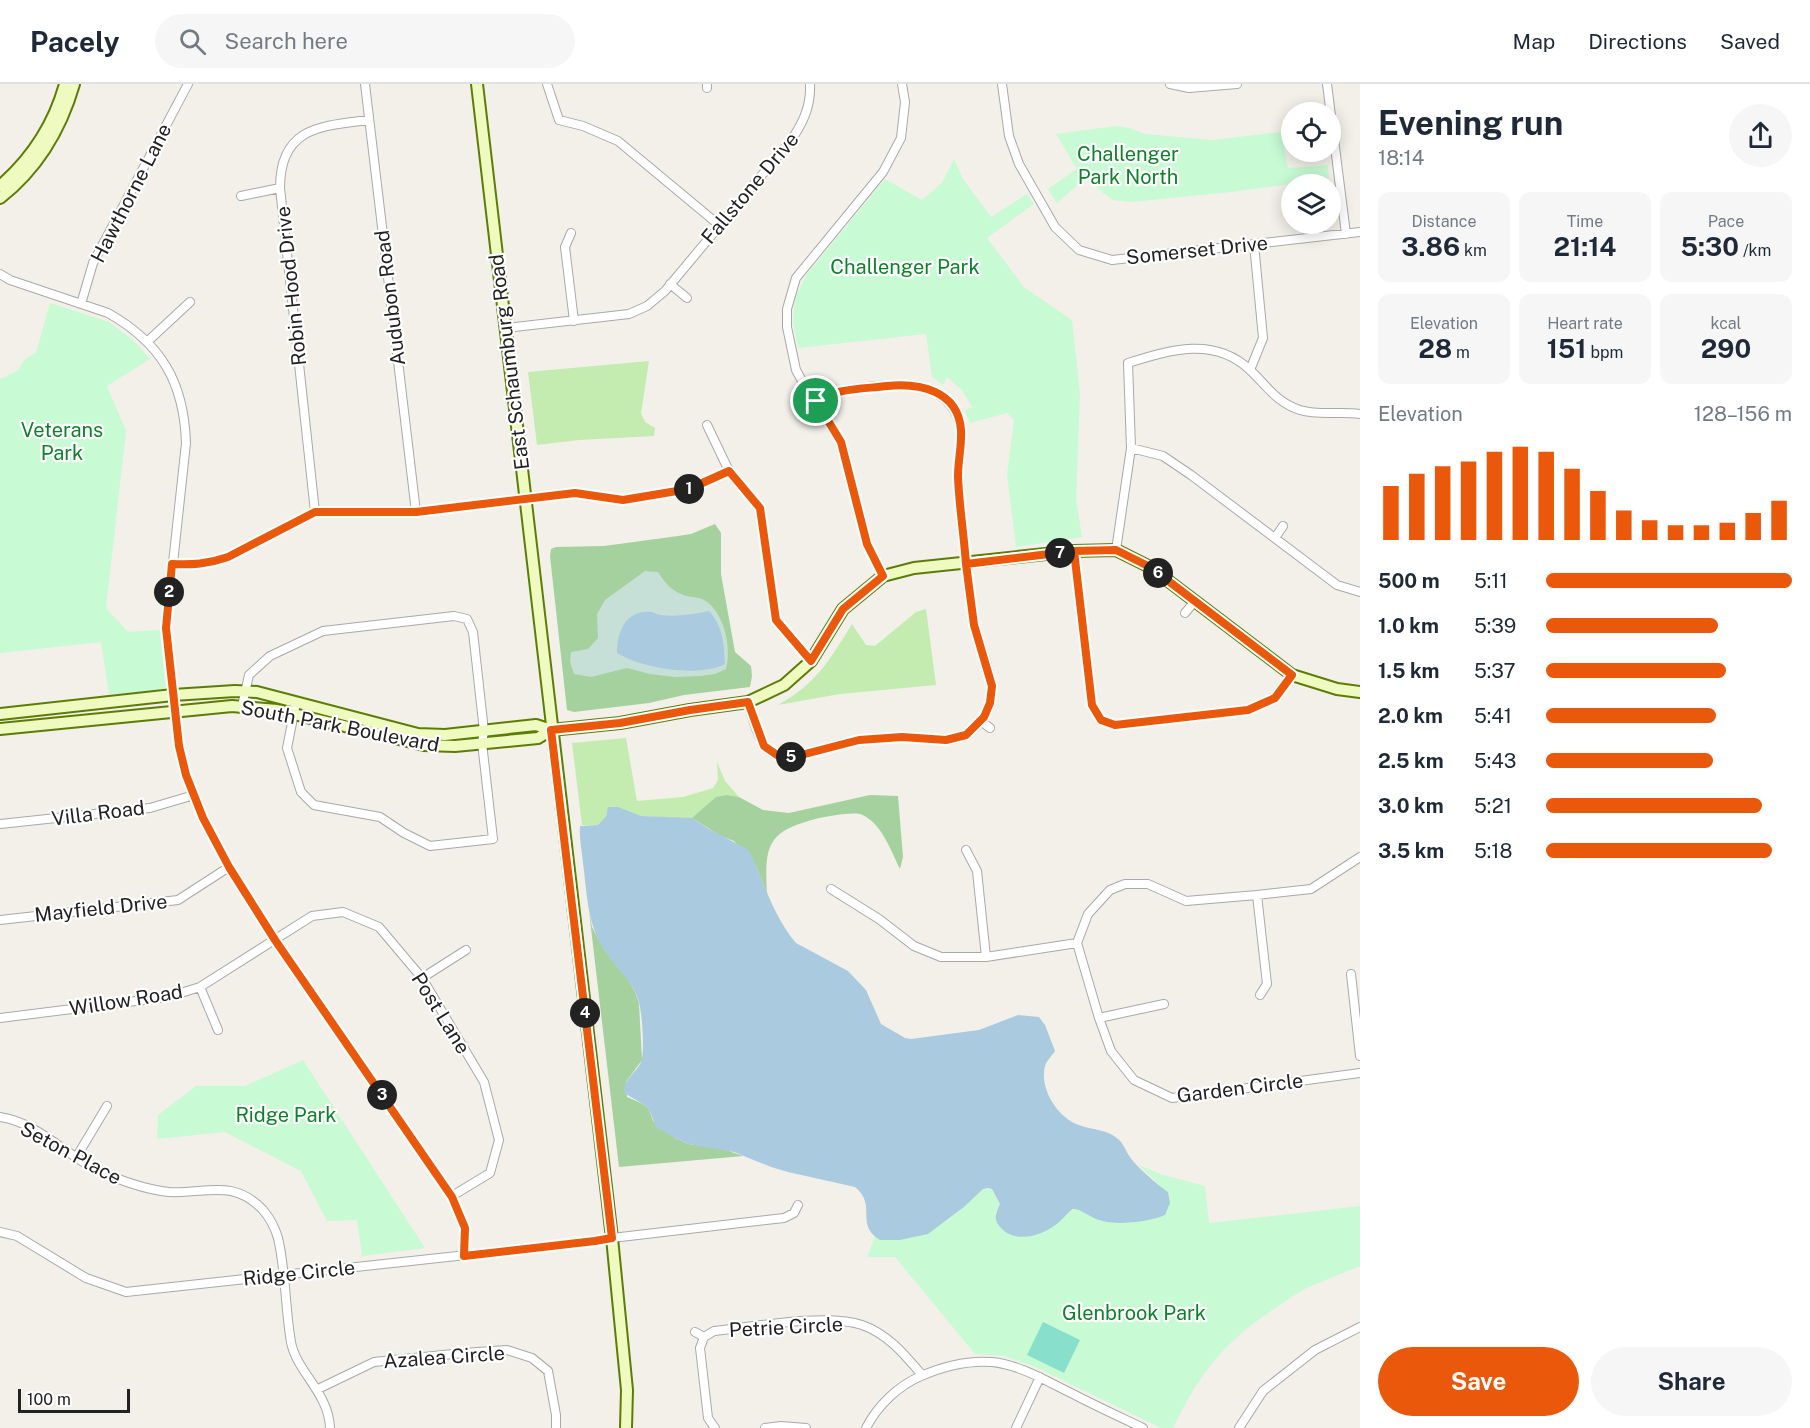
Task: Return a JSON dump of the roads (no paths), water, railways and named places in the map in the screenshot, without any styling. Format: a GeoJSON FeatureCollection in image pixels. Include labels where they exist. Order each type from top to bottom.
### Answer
{"type":"FeatureCollection","features":[{"type":"Feature","properties":{"kind":"street"},"geometry":{"type":"LineString","coordinates":[[0,186],[15,172],[38,143],[56,109],[64,84]]}},
{"type":"Feature","properties":{"kind":"street"},"geometry":{"type":"LineString","coordinates":[[0,198],[23,178],[46,147],[64,113],[74,84]]}},
{"type":"Feature","properties":{"kind":"street","name":"Hawthorne Lane"},"geometry":{"type":"LineString","coordinates":[[81,304],[93,263],[188,84]]}},
{"type":"Feature","properties":{"kind":"street","name":"Audubon Road"},"geometry":{"type":"LineString","coordinates":[[364,84],[416,512]]}},
{"type":"Feature","properties":{"kind":"street","name":"East Schaumburg Road"},"geometry":{"type":"LineString","coordinates":[[477,84],[612,1238],[627,1390],[626,1428]]}},
{"type":"Feature","properties":{"kind":"street"},"geometry":{"type":"LineString","coordinates":[[547,84],[559,120],[583,126],[618,141],[718,225]]}},
{"type":"Feature","properties":{"kind":"street","name":"Fallstone Drive"},"geometry":{"type":"LineString","coordinates":[[505,328],[628,314],[647,306],[670,284],[801,125],[809,104],[810,84]]}},
{"type":"Feature","properties":{"kind":"street"},"geometry":{"type":"LineString","coordinates":[[883,576],[867,544],[841,442],[796,370],[787,327],[787,309],[796,278],[883,172],[901,138],[905,102],[902,84]]}},
{"type":"Feature","properties":{"kind":"street","name":"Somerset Drive"},"geometry":{"type":"LineString","coordinates":[[1002,84],[1009,136],[1019,164],[1055,227],[1079,250],[1112,260],[1360,232]]}},
{"type":"Feature","properties":{"kind":"street"},"geometry":{"type":"LineString","coordinates":[[1170,84],[1189,88],[1237,84]]}},
{"type":"Feature","properties":{"kind":"street"},"geometry":{"type":"LineString","coordinates":[[1328,84],[1346,234]]}},
{"type":"Feature","properties":{"kind":"street","name":"Robin Hood Drive"},"geometry":{"type":"LineString","coordinates":[[315,512],[280,188],[284,160],[293,145],[304,135],[322,126],[369,120]]}},
{"type":"Feature","properties":{"kind":"street"},"geometry":{"type":"LineString","coordinates":[[242,196],[280,188]]}},
{"type":"Feature","properties":{"kind":"street"},"geometry":{"type":"LineString","coordinates":[[571,233],[565,247],[574,321]]}},
{"type":"Feature","properties":{"kind":"street"},"geometry":{"type":"LineString","coordinates":[[1250,370],[1263,338],[1254,244]]}},
{"type":"Feature","properties":{"kind":"street"},"geometry":{"type":"LineString","coordinates":[[0,274],[10,280],[108,313],[120,320],[148,341],[163,359],[172,375],[185,417],[186,443],[166,628],[179,746],[194,795],[203,818],[229,867],[275,940],[452,1197],[465,1228],[464,1256]]}},
{"type":"Feature","properties":{"kind":"street"},"geometry":{"type":"LineString","coordinates":[[670,284],[687,298]]}},
{"type":"Feature","properties":{"kind":"street"},"geometry":{"type":"LineString","coordinates":[[148,341],[190,302]]}},
{"type":"Feature","properties":{"kind":"street"},"geometry":{"type":"LineString","coordinates":[[1116,550],[1131,448],[1128,363],[1165,352],[1202,348],[1232,355],[1250,370],[1275,397],[1300,410],[1323,414],[1344,411],[1360,414]]}},
{"type":"Feature","properties":{"kind":"street"},"geometry":{"type":"LineString","coordinates":[[748,702],[764,746],[780,757],[801,755],[859,740],[902,737],[934,740],[956,739],[966,735],[981,721],[990,703],[992,686],[974,625],[966,564],[958,474],[961,430],[959,420],[948,400],[922,386],[901,385],[841,391],[825,395],[816,401]]}},
{"type":"Feature","properties":{"kind":"street"},"geometry":{"type":"LineString","coordinates":[[707,425],[729,471],[760,508],[776,620],[811,661]]}},
{"type":"Feature","properties":{"kind":"street"},"geometry":{"type":"LineString","coordinates":[[1131,448],[1163,456],[1337,585],[1360,592]]}},
{"type":"Feature","properties":{"kind":"street"},"geometry":{"type":"LineString","coordinates":[[172,564],[197,565],[228,557],[315,512],[416,512],[575,493],[623,500],[689,489],[729,471]]}},
{"type":"Feature","properties":{"kind":"street"},"geometry":{"type":"LineString","coordinates":[[1275,538],[1283,526]]}},
{"type":"Feature","properties":{"kind":"street"},"geometry":{"type":"LineString","coordinates":[[551,730],[620,723],[748,702],[784,686],[811,661],[843,609],[883,576],[914,568],[1074,551],[1116,550],[1150,567],[1292,675],[1337,689],[1360,692]]}},
{"type":"Feature","properties":{"kind":"street"},"geometry":{"type":"LineString","coordinates":[[1074,551],[1092,705],[1101,720],[1115,725],[1248,710],[1275,698],[1292,675]]}},
{"type":"Feature","properties":{"kind":"street"},"geometry":{"type":"LineString","coordinates":[[1185,613],[1195,601]]}},
{"type":"Feature","properties":{"kind":"street"},"geometry":{"type":"LineString","coordinates":[[242,706],[249,675],[270,656],[322,631],[454,616],[467,619],[473,632],[493,839],[430,846],[380,817],[314,806],[301,792],[287,748],[296,703]]}},
{"type":"Feature","properties":{"kind":"street","name":"South Park Boulevard"},"geometry":{"type":"LineString","coordinates":[[0,714],[173,695],[244,691],[257,692],[417,734],[445,735],[536,725],[551,730]]}},
{"type":"Feature","properties":{"kind":"street","name":"South Park Boulevard"},"geometry":{"type":"LineString","coordinates":[[0,729],[242,706],[294,714],[417,744],[446,746],[538,738],[551,730]]}},
{"type":"Feature","properties":{"kind":"street"},"geometry":{"type":"LineString","coordinates":[[981,721],[990,728]]}},
{"type":"Feature","properties":{"kind":"street","name":"Villa Road"},"geometry":{"type":"LineString","coordinates":[[0,825],[150,808],[194,795]]}},
{"type":"Feature","properties":{"kind":"street"},"geometry":{"type":"LineString","coordinates":[[966,850],[977,871],[986,957]]}},
{"type":"Feature","properties":{"kind":"street"},"geometry":{"type":"LineString","coordinates":[[831,889],[879,919],[914,946],[941,957],[986,957],[1077,942],[1088,914],[1110,890],[1125,884],[1148,884],[1186,901],[1311,889],[1360,857]]}},
{"type":"Feature","properties":{"kind":"street","name":"Mayfield Drive"},"geometry":{"type":"LineString","coordinates":[[0,920],[178,900],[229,867]]}},
{"type":"Feature","properties":{"kind":"street"},"geometry":{"type":"LineString","coordinates":[[1257,895],[1267,984],[1260,995]]}},
{"type":"Feature","properties":{"kind":"street","name":"Post Lane"},"geometry":{"type":"LineString","coordinates":[[275,940],[312,916],[343,912],[379,927],[422,978],[484,1082],[499,1140],[490,1173],[452,1197]]}},
{"type":"Feature","properties":{"kind":"street","name":"Willow Road"},"geometry":{"type":"LineString","coordinates":[[0,1018],[168,997],[200,987],[275,940]]}},
{"type":"Feature","properties":{"kind":"street","name":"Garden Circle"},"geometry":{"type":"LineString","coordinates":[[1077,942],[1111,1051],[1134,1080],[1172,1098],[1360,1073]]}},
{"type":"Feature","properties":{"kind":"street"},"geometry":{"type":"LineString","coordinates":[[422,978],[465,950]]}},
{"type":"Feature","properties":{"kind":"street"},"geometry":{"type":"LineString","coordinates":[[1351,974],[1360,1056]]}},
{"type":"Feature","properties":{"kind":"street"},"geometry":{"type":"LineString","coordinates":[[200,987],[218,1030]]}},
{"type":"Feature","properties":{"kind":"street"},"geometry":{"type":"LineString","coordinates":[[1099,1018],[1164,1004]]}},
{"type":"Feature","properties":{"kind":"street"},"geometry":{"type":"LineString","coordinates":[[77,1156],[108,1106]]}},
{"type":"Feature","properties":{"kind":"street","name":"Seton Place"},"geometry":{"type":"LineString","coordinates":[[0,1118],[27,1127],[104,1174],[134,1186],[170,1192],[227,1189],[241,1193],[255,1202],[267,1215],[278,1238],[292,1345],[305,1371],[318,1389],[330,1421],[330,1428]]}},
{"type":"Feature","properties":{"kind":"street","name":"Ridge Circle"},"geometry":{"type":"LineString","coordinates":[[0,1233],[17,1236],[86,1278],[126,1292],[464,1256],[784,1218],[794,1212],[798,1205]]}},
{"type":"Feature","properties":{"kind":"street","name":"Petrie Circle"},"geometry":{"type":"LineString","coordinates":[[714,1428],[708,1418],[700,1348],[704,1337],[714,1331],[837,1320],[853,1323],[873,1330],[896,1345],[922,1376]]}},
{"type":"Feature","properties":{"kind":"street"},"geometry":{"type":"LineString","coordinates":[[1239,1428],[1263,1391],[1315,1350],[1360,1327]]}},
{"type":"Feature","properties":{"kind":"street","name":"Petrie Circle"},"geometry":{"type":"LineString","coordinates":[[695,1332],[704,1337]]}},
{"type":"Feature","properties":{"kind":"street","name":"Azalea Circle"},"geometry":{"type":"LineString","coordinates":[[318,1389],[374,1362],[507,1350],[532,1358],[549,1371],[556,1428]]}},
{"type":"Feature","properties":{"kind":"street"},"geometry":{"type":"LineString","coordinates":[[866,1428],[890,1396],[911,1380],[940,1367],[974,1362],[993,1362],[1040,1377],[1143,1428]]}},
{"type":"Feature","properties":{"kind":"street"},"geometry":{"type":"LineString","coordinates":[[1017,1428],[1040,1377]]}},
{"type":"Feature","properties":{"kind":"street"},"geometry":{"type":"LineString","coordinates":[[765,1428],[782,1426],[806,1428]]}},
{"type":"Feature","properties":{"kind":"park label","name":"Challenger Park North"},"geometry":{"type":"Point","coordinates":[1128,166]}},
{"type":"Feature","properties":{"kind":"park label","name":"Challenger Park"},"geometry":{"type":"Point","coordinates":[905,267]}},
{"type":"Feature","properties":{"kind":"park label","name":"Veterans Park"},"geometry":{"type":"Point","coordinates":[62,442]}},
{"type":"Feature","properties":{"kind":"park label","name":"Ridge Park"},"geometry":{"type":"Point","coordinates":[286,1115]}},
{"type":"Feature","properties":{"kind":"park label","name":"Glenbrook Park"},"geometry":{"type":"Point","coordinates":[1134,1313]}}]}
